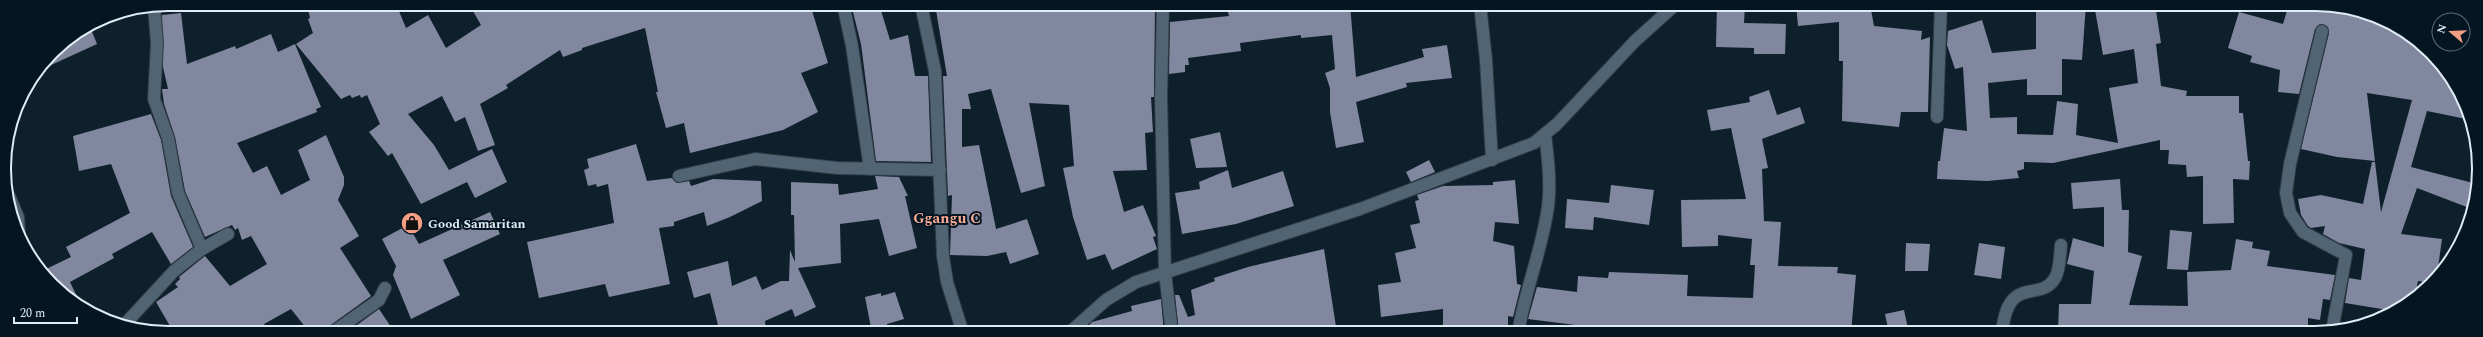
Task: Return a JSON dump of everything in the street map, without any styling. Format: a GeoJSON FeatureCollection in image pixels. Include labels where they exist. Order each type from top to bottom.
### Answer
{"type":"FeatureCollection","features":[{"type":"Feature","properties":{"kind":"street"},"geometry":{"type":"LineString","coordinates":[[154,11],[157,43],[154,99],[168,138],[178,193],[202,249]]}},
{"type":"Feature","properties":{"kind":"street"},"geometry":{"type":"LineString","coordinates":[[844,11],[852,46],[870,169]]}},
{"type":"Feature","properties":{"kind":"street"},"geometry":{"type":"LineString","coordinates":[[922,11],[934,71],[943,256],[947,282],[961,326]]}},
{"type":"Feature","properties":{"kind":"street"},"geometry":{"type":"LineString","coordinates":[[1165,11],[1160,98],[1165,272],[1171,326]]}},
{"type":"Feature","properties":{"kind":"street"},"geometry":{"type":"LineString","coordinates":[[1481,11],[1486,60],[1492,160]]}},
{"type":"Feature","properties":{"kind":"street"},"geometry":{"type":"LineString","coordinates":[[1077,326],[1106,300],[1136,282],[1360,209],[1534,143],[1545,134],[1635,41],[1668,11]]}},
{"type":"Feature","properties":{"kind":"street"},"geometry":{"type":"LineString","coordinates":[[1937,117],[1941,11]]}},
{"type":"Feature","properties":{"kind":"street"},"geometry":{"type":"LineString","coordinates":[[2322,31],[2290,164],[2286,193],[2290,213],[2303,232],[2346,255],[2333,325]]}},
{"type":"Feature","properties":{"kind":"street"},"geometry":{"type":"LineString","coordinates":[[1519,326],[1523,304],[1548,207],[1549,171],[1545,134]]}},
{"type":"Feature","properties":{"kind":"street"},"geometry":{"type":"LineString","coordinates":[[678,176],[754,159],[837,168],[940,170]]}},
{"type":"Feature","properties":{"kind":"street"},"geometry":{"type":"LineString","coordinates":[[128,321],[174,271],[202,249],[228,234]]}},
{"type":"Feature","properties":{"kind":"street"},"geometry":{"type":"LineString","coordinates":[[2003,326],[2007,307],[2014,298],[2023,292],[2048,286],[2055,278],[2062,245]]}},
{"type":"Feature","properties":{"kind":"street"},"geometry":{"type":"LineString","coordinates":[[342,326],[379,300],[385,288]]}},
{"type":"Feature","properties":{"kind":"building"},"geometry":{"type":"Polygon","coordinates":[[[308,11],[399,11],[406,28],[428,15],[446,48],[481,25],[473,11],[812,11],[828,63],[801,73],[818,112],[783,130],[690,153],[684,123],[666,128],[656,92],[658,92],[645,28],[582,48],[582,50],[563,57],[560,50],[506,85],[508,88],[480,104],[495,145],[478,151],[465,117],[455,122],[442,96],[408,114],[434,145],[449,170],[492,149],[507,182],[475,198],[467,182],[421,204],[392,153],[388,156],[369,132],[380,124],[367,95],[361,98],[360,95],[352,98],[350,95],[341,99],[296,44],[313,33],[308,19],[310,18],[308,11]]]}},
{"type":"Feature","properties":{"kind":"building"},"geometry":{"type":"Polygon","coordinates":[[[853,11],[881,11],[890,40],[908,35],[915,76],[928,76],[931,162],[876,161],[861,44],[853,11]]]}},
{"type":"Feature","properties":{"kind":"building"},"geometry":{"type":"Polygon","coordinates":[[[936,11],[1155,11],[1154,97],[1151,97],[1153,132],[1145,133],[1147,170],[1113,171],[1124,212],[1143,205],[1156,236],[1153,237],[1157,249],[1112,270],[1105,254],[1087,260],[1073,217],[1063,168],[1074,166],[1069,105],[1029,103],[1045,186],[1021,193],[991,89],[968,94],[971,109],[962,109],[962,147],[979,145],[996,229],[1027,219],[1039,254],[1010,264],[1006,252],[987,256],[950,255],[952,195],[948,196],[943,76],[947,76],[936,11]]]}},
{"type":"Feature","properties":{"kind":"building"},"geometry":{"type":"Polygon","coordinates":[[[1228,11],[1351,11],[1356,77],[1424,57],[1422,49],[1447,45],[1452,78],[1406,83],[1407,87],[1356,102],[1364,142],[1336,148],[1330,112],[1330,88],[1325,73],[1335,69],[1332,35],[1301,38],[1301,35],[1240,43],[1241,51],[1188,58],[1189,65],[1185,65],[1185,72],[1169,74],[1170,22],[1229,16],[1228,11]]]}},
{"type":"Feature","properties":{"kind":"building"},"geometry":{"type":"Polygon","coordinates":[[[1717,11],[1745,11],[1744,23],[1786,24],[1785,54],[1754,54],[1754,48],[1716,47],[1717,11]]]}},
{"type":"Feature","properties":{"kind":"building"},"geometry":{"type":"Polygon","coordinates":[[[1797,11],[1871,11],[1874,26],[1922,31],[1921,40],[1930,37],[1928,112],[1901,112],[1899,127],[1842,121],[1843,61],[1839,61],[1839,22],[1798,26],[1797,11]]]}},
{"type":"Feature","properties":{"kind":"building"},"geometry":{"type":"Polygon","coordinates":[[[2036,11],[2086,11],[2082,60],[2062,59],[2062,95],[2027,95],[2027,79],[1988,83],[1990,118],[2017,117],[2017,134],[2053,135],[2057,101],[2078,104],[2076,135],[2118,143],[2109,88],[2138,83],[2134,49],[2103,55],[2095,11],[2156,11],[2161,43],[2156,44],[2161,86],[2187,91],[2186,96],[2239,96],[2239,113],[2243,113],[2248,161],[2250,161],[2249,180],[2233,179],[2234,223],[2203,224],[2203,176],[2187,177],[2186,165],[2168,164],[2169,150],[2160,150],[2160,140],[2053,163],[2024,162],[2024,169],[2017,171],[2019,178],[1987,181],[1937,179],[1938,161],[1940,161],[1944,128],[1967,131],[1963,67],[1955,69],[1947,45],[1948,31],[1982,20],[1992,53],[2036,49],[2036,11]]]}},
{"type":"Feature","properties":{"kind":"building"},"geometry":{"type":"Polygon","coordinates":[[[2287,11],[2325,11],[2355,16],[2384,27],[2402,38],[2426,57],[2451,90],[2464,118],[2427,111],[2411,167],[2472,183],[2467,207],[2417,188],[2401,234],[2442,239],[2438,265],[2424,282],[2418,281],[2417,288],[2385,310],[2345,303],[2349,278],[2361,280],[2365,249],[2339,243],[2323,234],[2325,226],[2311,228],[2308,226],[2301,215],[2298,199],[2321,195],[2363,204],[2372,162],[2375,162],[2381,212],[2412,100],[2367,93],[2375,161],[2337,157],[2301,149],[2329,33],[2327,26],[2320,24],[2315,29],[2299,94],[2278,92],[2280,70],[2250,62],[2252,56],[2228,48],[2239,12],[2283,24],[2287,11]]]}},
{"type":"Feature","properties":{"kind":"building"},"geometry":{"type":"Polygon","coordinates":[[[181,13],[187,64],[235,46],[236,49],[271,34],[278,52],[295,44],[321,107],[316,109],[317,112],[237,143],[253,173],[267,166],[281,195],[310,180],[298,150],[326,135],[344,177],[344,185],[338,200],[359,236],[340,248],[371,296],[329,326],[304,326],[291,309],[264,324],[265,326],[170,326],[156,302],[178,287],[175,284],[180,279],[179,277],[205,256],[230,286],[267,264],[251,236],[242,240],[238,228],[235,230],[232,225],[205,237],[185,191],[175,137],[164,104],[162,89],[168,89],[163,67],[162,15],[181,13]]]}},
{"type":"Feature","properties":{"kind":"building"},"geometry":{"type":"Polygon","coordinates":[[[92,31],[97,44],[49,66],[65,50],[92,31]]]}},
{"type":"Feature","properties":{"kind":"building"},"geometry":{"type":"Polygon","coordinates":[[[1769,90],[1777,115],[1800,107],[1805,123],[1762,139],[1768,168],[1762,169],[1764,221],[1781,222],[1778,266],[1838,267],[1837,273],[1856,275],[1852,326],[1583,326],[1528,319],[1537,287],[1577,292],[1578,276],[1608,278],[1609,272],[1688,275],[1687,296],[1753,298],[1755,265],[1750,265],[1752,239],[1718,235],[1718,246],[1682,247],[1681,200],[1746,199],[1731,128],[1711,131],[1707,110],[1750,102],[1749,97],[1769,90]]]}},
{"type":"Feature","properties":{"kind":"building"},"geometry":{"type":"Polygon","coordinates":[[[151,114],[161,140],[171,196],[193,247],[171,264],[152,232],[112,254],[114,258],[70,282],[77,296],[57,280],[47,268],[71,257],[66,247],[130,213],[111,164],[79,171],[73,136],[151,114]]]}},
{"type":"Feature","properties":{"kind":"building"},"geometry":{"type":"Polygon","coordinates":[[[1220,132],[1227,167],[1196,168],[1190,139],[1220,132]]]}},
{"type":"Feature","properties":{"kind":"building"},"geometry":{"type":"Polygon","coordinates":[[[636,144],[647,181],[672,178],[677,183],[689,181],[691,186],[713,179],[761,181],[762,201],[730,217],[707,226],[704,212],[674,222],[674,226],[659,228],[670,284],[609,297],[605,284],[539,298],[527,242],[614,223],[608,184],[597,187],[596,184],[588,186],[584,170],[589,168],[587,159],[636,144]]]}},
{"type":"Feature","properties":{"kind":"building"},"geometry":{"type":"Polygon","coordinates":[[[1429,160],[1435,172],[1411,182],[1406,172],[1429,160]]]}},
{"type":"Feature","properties":{"kind":"building"},"geometry":{"type":"Polygon","coordinates":[[[1228,170],[1232,188],[1283,171],[1294,206],[1236,224],[1182,234],[1175,193],[1200,189],[1199,182],[1228,170]]]}},
{"type":"Feature","properties":{"kind":"building"},"geometry":{"type":"Polygon","coordinates":[[[875,176],[899,177],[908,196],[905,196],[917,248],[889,256],[879,219],[840,224],[841,263],[798,268],[816,307],[795,317],[792,309],[765,321],[765,326],[718,326],[710,293],[694,298],[687,272],[728,261],[732,286],[756,276],[762,290],[781,281],[789,281],[790,250],[795,262],[794,215],[791,215],[791,182],[838,184],[839,195],[878,189],[875,176]]]}},
{"type":"Feature","properties":{"kind":"building"},"geometry":{"type":"Polygon","coordinates":[[[2120,179],[2122,210],[2129,210],[2128,252],[2142,256],[2129,305],[2188,306],[2187,272],[2231,270],[2236,239],[2253,242],[2252,248],[2270,251],[2267,266],[2335,275],[2330,300],[2323,299],[2320,320],[2308,318],[2308,326],[2058,326],[2059,304],[2091,304],[2094,271],[2067,264],[2073,238],[2104,247],[2104,207],[2073,209],[2071,183],[2120,179]]]}},
{"type":"Feature","properties":{"kind":"building"},"geometry":{"type":"Polygon","coordinates":[[[1515,180],[1519,224],[1495,222],[1493,241],[1514,246],[1517,284],[1521,285],[1513,317],[1508,316],[1508,326],[1443,326],[1443,309],[1381,317],[1378,285],[1401,282],[1395,253],[1416,248],[1410,225],[1420,223],[1415,201],[1419,200],[1417,195],[1443,186],[1493,185],[1493,182],[1515,180]]]}},
{"type":"Feature","properties":{"kind":"building"},"geometry":{"type":"Polygon","coordinates":[[[1611,185],[1654,190],[1649,225],[1594,217],[1593,230],[1565,228],[1567,199],[1609,203],[1611,185]]]}},
{"type":"Feature","properties":{"kind":"building"},"geometry":{"type":"Polygon","coordinates":[[[490,212],[500,234],[443,260],[460,295],[411,319],[393,275],[396,266],[382,239],[408,225],[419,244],[490,212]]]}},
{"type":"Feature","properties":{"kind":"building"},"geometry":{"type":"Polygon","coordinates":[[[2170,230],[2192,232],[2188,270],[2167,269],[2170,230]]]}},
{"type":"Feature","properties":{"kind":"building"},"geometry":{"type":"Polygon","coordinates":[[[1906,243],[1930,244],[1928,271],[1905,271],[1906,243]]]}},
{"type":"Feature","properties":{"kind":"building"},"geometry":{"type":"Polygon","coordinates":[[[1979,243],[2005,247],[2001,279],[1974,275],[1979,243]]]}},
{"type":"Feature","properties":{"kind":"building"},"geometry":{"type":"Polygon","coordinates":[[[1324,249],[1336,326],[1178,326],[1175,295],[1179,295],[1188,317],[1195,315],[1191,290],[1215,281],[1214,278],[1248,267],[1324,249]]]}},
{"type":"Feature","properties":{"kind":"building"},"geometry":{"type":"Polygon","coordinates":[[[895,292],[904,319],[887,324],[887,326],[871,326],[865,297],[881,293],[881,296],[895,292]]]}},
{"type":"Feature","properties":{"kind":"building"},"geometry":{"type":"Polygon","coordinates":[[[1161,299],[1163,326],[1088,326],[1092,322],[1132,311],[1131,306],[1161,299]]]}},
{"type":"Feature","properties":{"kind":"building"},"geometry":{"type":"Polygon","coordinates":[[[379,309],[390,326],[356,326],[379,309]]]}},
{"type":"Feature","properties":{"kind":"building"},"geometry":{"type":"Polygon","coordinates":[[[1904,310],[1907,326],[1888,326],[1885,314],[1904,310]]]}},
{"type":"Feature","properties":{"kind":"place","name":"Good Samaritan"},"geometry":{"type":"Point","coordinates":[412,223]}},
{"type":"Feature","properties":{"kind":"district","name":"Ggangu C"},"geometry":{"type":"Point","coordinates":[947,218]}}]}
